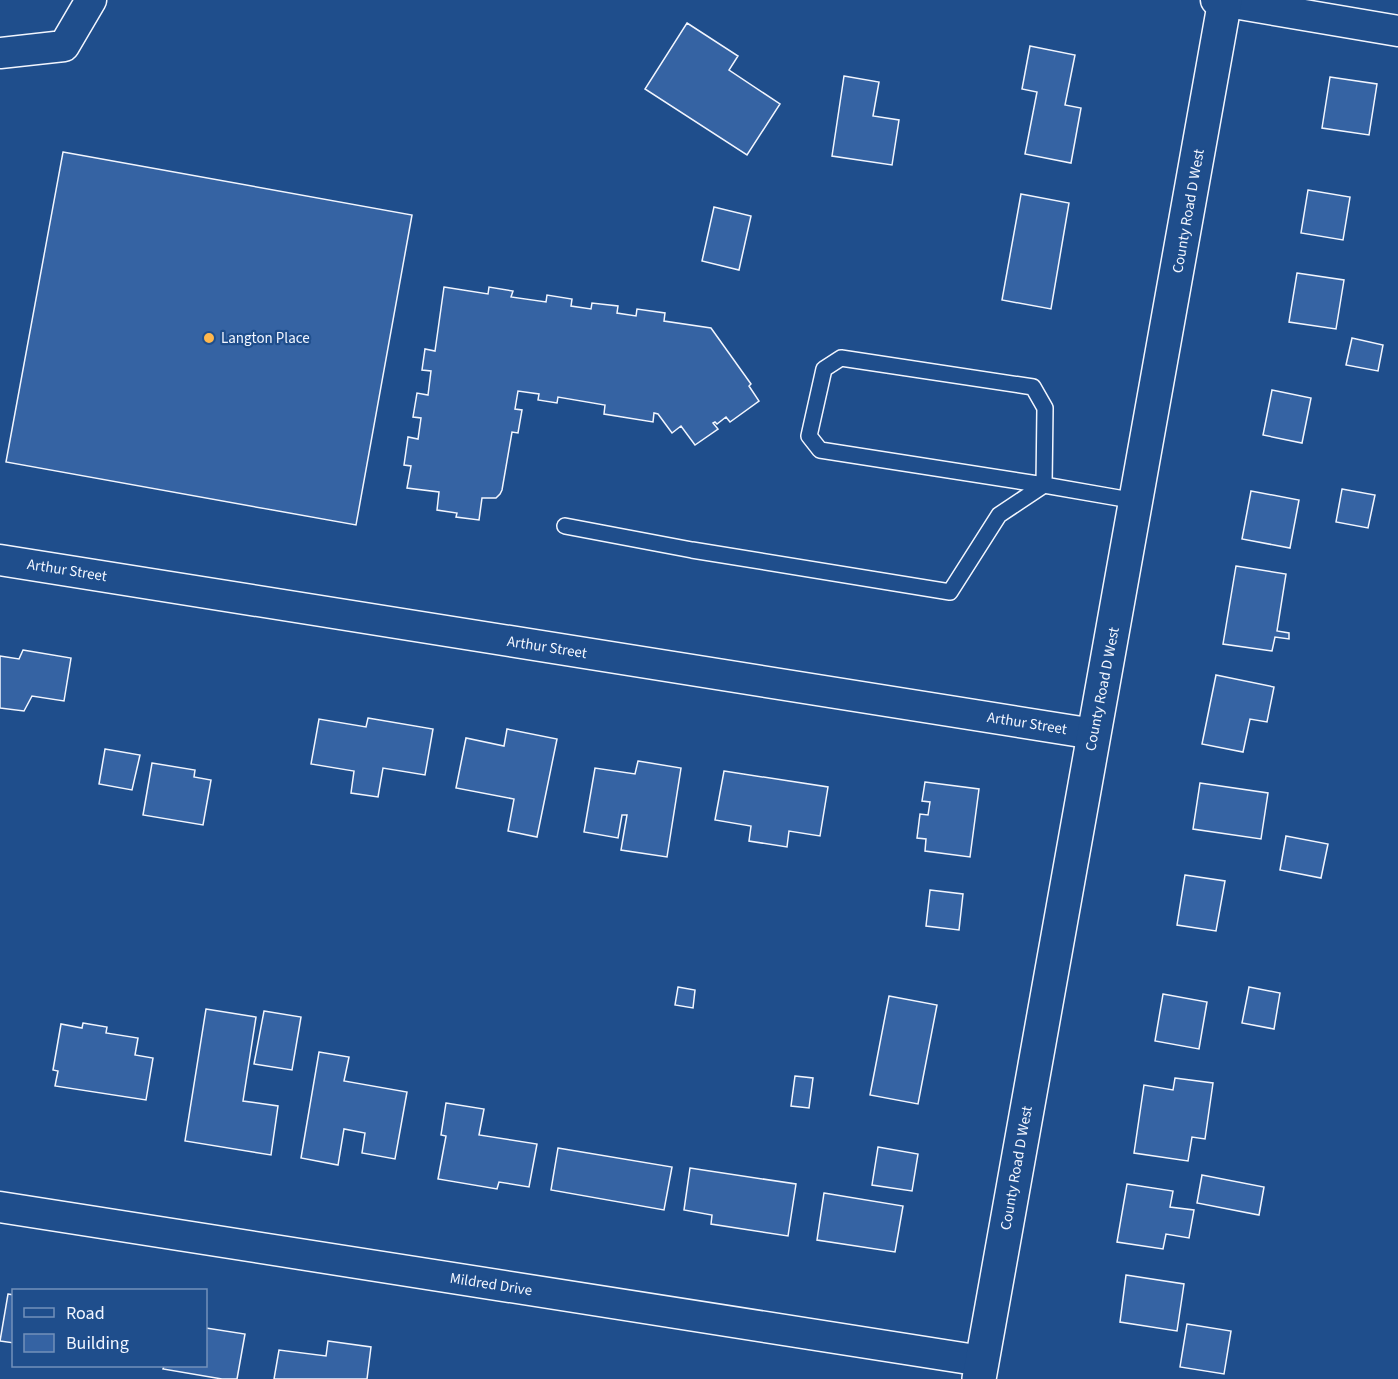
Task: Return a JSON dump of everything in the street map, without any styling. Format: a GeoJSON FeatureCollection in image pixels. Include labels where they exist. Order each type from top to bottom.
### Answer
{"type":"FeatureCollection","features":[{"type":"Feature","properties":{"kind":"street"},"geometry":{"type":"LineString","coordinates":[[0,53],[64,46],[91,0]]}},
{"type":"Feature","properties":{"kind":"street"},"geometry":{"type":"LineString","coordinates":[[1222,0],[1398,31]]}},
{"type":"Feature","properties":{"kind":"street","name":"County Road D West"},"geometry":{"type":"LineString","coordinates":[[981,1370],[1136,501],[1222,0]]}},
{"type":"Feature","properties":{"kind":"street","name":"Arthur Street"},"geometry":{"type":"LineString","coordinates":[[0,560],[1094,734]]}},
{"type":"Feature","properties":{"kind":"street","name":"Mildred Drive"},"geometry":{"type":"LineString","coordinates":[[0,1207],[981,1370]]}},
{"type":"Feature","properties":{"kind":"lane"},"geometry":{"type":"LineString","coordinates":[[1044,485],[1045,408],[1033,387],[841,358],[824,369],[809,436],[820,450],[1136,501]]}},
{"type":"Feature","properties":{"kind":"lane"},"geometry":{"type":"LineString","coordinates":[[565,526],[692,550],[950,592],[999,515],[1044,485]]}},
{"type":"Feature","properties":{"kind":"building"},"geometry":{"type":"Polygon","coordinates":[[[687,23],[738,56],[729,70],[780,104],[747,155],[645,89],[687,23]]]}},
{"type":"Feature","properties":{"kind":"building"},"geometry":{"type":"Polygon","coordinates":[[[1030,46],[1075,55],[1065,105],[1081,108],[1071,163],[1025,154],[1037,92],[1022,89],[1030,46]]]}},
{"type":"Feature","properties":{"kind":"building"},"geometry":{"type":"Polygon","coordinates":[[[844,76],[879,82],[873,116],[899,120],[892,165],[832,156],[844,76]]]}},
{"type":"Feature","properties":{"kind":"building"},"geometry":{"type":"Polygon","coordinates":[[[1330,77],[1377,84],[1369,135],[1322,128],[1330,77]]]}},
{"type":"Feature","properties":{"kind":"building","name":"Langton Place"},"geometry":{"type":"Polygon","coordinates":[[[63,152],[412,215],[356,525],[6,462],[63,152]]]}},
{"type":"Feature","properties":{"kind":"building"},"geometry":{"type":"Polygon","coordinates":[[[1308,190],[1350,197],[1343,240],[1301,233],[1308,190]]]}},
{"type":"Feature","properties":{"kind":"building"},"geometry":{"type":"Polygon","coordinates":[[[1021,194],[1069,203],[1051,309],[1002,300],[1021,194]]]}},
{"type":"Feature","properties":{"kind":"building"},"geometry":{"type":"Polygon","coordinates":[[[714,207],[751,216],[739,270],[702,261],[714,207]]]}},
{"type":"Feature","properties":{"kind":"building"},"geometry":{"type":"Polygon","coordinates":[[[1297,273],[1344,280],[1336,329],[1289,322],[1297,273]]]}},
{"type":"Feature","properties":{"kind":"building"},"geometry":{"type":"Polygon","coordinates":[[[444,287],[488,294],[489,287],[513,291],[511,297],[546,302],[547,295],[572,299],[571,306],[591,309],[592,303],[618,306],[617,313],[636,316],[637,309],[665,313],[664,321],[711,328],[751,384],[749,386],[759,401],[730,422],[726,417],[717,424],[713,423],[718,429],[695,445],[681,426],[672,433],[658,414],[654,413],[653,422],[604,414],[605,405],[558,397],[557,403],[538,400],[539,394],[518,391],[515,409],[522,410],[518,433],[512,432],[502,490],[496,498],[482,498],[479,520],[456,517],[457,513],[437,510],[439,492],[407,488],[411,466],[404,465],[408,437],[418,439],[421,418],[413,417],[417,393],[428,395],[431,371],[422,370],[425,349],[435,351],[444,287]]]}},
{"type":"Feature","properties":{"kind":"building"},"geometry":{"type":"Polygon","coordinates":[[[1352,338],[1383,345],[1378,371],[1346,365],[1352,338]]]}},
{"type":"Feature","properties":{"kind":"building"},"geometry":{"type":"Polygon","coordinates":[[[1272,390],[1311,398],[1302,443],[1263,435],[1272,390]]]}},
{"type":"Feature","properties":{"kind":"building"},"geometry":{"type":"Polygon","coordinates":[[[1342,489],[1375,495],[1368,528],[1336,522],[1342,489]]]}},
{"type":"Feature","properties":{"kind":"building"},"geometry":{"type":"Polygon","coordinates":[[[1251,491],[1299,500],[1290,548],[1242,539],[1251,491]]]}},
{"type":"Feature","properties":{"kind":"building"},"geometry":{"type":"Polygon","coordinates":[[[1236,566],[1286,574],[1277,631],[1289,633],[1289,639],[1275,637],[1272,651],[1223,644],[1236,566]]]}},
{"type":"Feature","properties":{"kind":"building"},"geometry":{"type":"Polygon","coordinates":[[[23,650],[71,658],[64,701],[32,696],[24,711],[0,708],[0,656],[19,659],[23,650]]]}},
{"type":"Feature","properties":{"kind":"building"},"geometry":{"type":"Polygon","coordinates":[[[1216,675],[1274,687],[1267,722],[1250,719],[1243,752],[1202,744],[1216,675]]]}},
{"type":"Feature","properties":{"kind":"building"},"geometry":{"type":"Polygon","coordinates":[[[368,718],[433,729],[425,775],[383,768],[378,797],[351,793],[354,771],[311,764],[319,719],[366,727],[368,718]]]}},
{"type":"Feature","properties":{"kind":"building"},"geometry":{"type":"Polygon","coordinates":[[[507,729],[557,739],[537,837],[508,831],[514,799],[456,788],[466,738],[504,746],[507,729]]]}},
{"type":"Feature","properties":{"kind":"building"},"geometry":{"type":"Polygon","coordinates":[[[105,749],[140,755],[132,790],[99,784],[105,749]]]}},
{"type":"Feature","properties":{"kind":"building"},"geometry":{"type":"Polygon","coordinates":[[[638,761],[681,768],[667,857],[621,850],[627,815],[622,815],[618,838],[584,832],[595,768],[635,774],[638,761]]]}},
{"type":"Feature","properties":{"kind":"building"},"geometry":{"type":"Polygon","coordinates":[[[152,763],[195,770],[194,777],[211,780],[203,825],[143,815],[152,763]]]}},
{"type":"Feature","properties":{"kind":"building"},"geometry":{"type":"Polygon","coordinates":[[[724,771],[828,787],[820,836],[789,831],[787,847],[749,841],[751,826],[715,820],[724,771]]]}},
{"type":"Feature","properties":{"kind":"building"},"geometry":{"type":"Polygon","coordinates":[[[925,782],[979,789],[970,857],[925,851],[926,839],[917,838],[920,814],[928,815],[930,802],[922,801],[925,782]]]}},
{"type":"Feature","properties":{"kind":"building"},"geometry":{"type":"Polygon","coordinates":[[[1200,783],[1268,793],[1261,839],[1193,829],[1200,783]]]}},
{"type":"Feature","properties":{"kind":"building"},"geometry":{"type":"Polygon","coordinates":[[[1286,836],[1328,844],[1321,878],[1280,870],[1286,836]]]}},
{"type":"Feature","properties":{"kind":"building"},"geometry":{"type":"Polygon","coordinates":[[[1185,875],[1225,881],[1216,931],[1177,925],[1185,875]]]}},
{"type":"Feature","properties":{"kind":"building"},"geometry":{"type":"Polygon","coordinates":[[[930,890],[963,894],[959,930],[926,926],[930,890]]]}},
{"type":"Feature","properties":{"kind":"building"},"geometry":{"type":"Polygon","coordinates":[[[678,987],[695,990],[693,1008],[675,1005],[678,987]]]}},
{"type":"Feature","properties":{"kind":"building"},"geometry":{"type":"Polygon","coordinates":[[[1249,987],[1280,993],[1274,1029],[1242,1023],[1249,987]]]}},
{"type":"Feature","properties":{"kind":"building"},"geometry":{"type":"Polygon","coordinates":[[[1163,994],[1207,1002],[1199,1049],[1155,1041],[1163,994]]]}},
{"type":"Feature","properties":{"kind":"building"},"geometry":{"type":"Polygon","coordinates":[[[889,996],[937,1005],[918,1104],[870,1095],[889,996]]]}},
{"type":"Feature","properties":{"kind":"building"},"geometry":{"type":"Polygon","coordinates":[[[206,1009],[256,1017],[243,1101],[278,1106],[271,1155],[185,1141],[206,1009]]]}},
{"type":"Feature","properties":{"kind":"building"},"geometry":{"type":"Polygon","coordinates":[[[264,1011],[301,1017],[292,1070],[254,1064],[264,1011]]]}},
{"type":"Feature","properties":{"kind":"building"},"geometry":{"type":"Polygon","coordinates":[[[83,1023],[107,1027],[106,1033],[138,1038],[135,1055],[153,1058],[146,1100],[55,1086],[58,1071],[53,1070],[61,1024],[82,1028],[83,1023]]]}},
{"type":"Feature","properties":{"kind":"building"},"geometry":{"type":"Polygon","coordinates":[[[319,1052],[349,1057],[344,1081],[407,1092],[395,1159],[362,1153],[365,1133],[344,1129],[338,1165],[301,1158],[319,1052]]]}},
{"type":"Feature","properties":{"kind":"building"},"geometry":{"type":"Polygon","coordinates":[[[795,1076],[813,1078],[809,1108],[791,1106],[795,1076]]]}},
{"type":"Feature","properties":{"kind":"building"},"geometry":{"type":"Polygon","coordinates":[[[1175,1078],[1213,1083],[1205,1139],[1192,1137],[1188,1161],[1134,1153],[1144,1085],[1173,1090],[1175,1078]]]}},
{"type":"Feature","properties":{"kind":"building"},"geometry":{"type":"Polygon","coordinates":[[[446,1103],[484,1109],[479,1135],[537,1144],[529,1187],[499,1182],[497,1189],[438,1179],[446,1136],[441,1135],[446,1103]]]}},
{"type":"Feature","properties":{"kind":"building"},"geometry":{"type":"Polygon","coordinates":[[[878,1147],[918,1154],[912,1191],[872,1185],[878,1147]]]}},
{"type":"Feature","properties":{"kind":"building"},"geometry":{"type":"Polygon","coordinates":[[[558,1148],[672,1167],[664,1210],[551,1190],[558,1148]]]}},
{"type":"Feature","properties":{"kind":"building"},"geometry":{"type":"Polygon","coordinates":[[[690,1168],[796,1184],[788,1236],[711,1224],[712,1215],[684,1210],[690,1168]]]}},
{"type":"Feature","properties":{"kind":"building"},"geometry":{"type":"Polygon","coordinates":[[[1202,1175],[1264,1187],[1259,1215],[1197,1203],[1202,1175]]]}},
{"type":"Feature","properties":{"kind":"building"},"geometry":{"type":"Polygon","coordinates":[[[1127,1184],[1173,1191],[1170,1207],[1194,1210],[1189,1238],[1166,1234],[1163,1249],[1117,1242],[1127,1184]]]}},
{"type":"Feature","properties":{"kind":"building"},"geometry":{"type":"Polygon","coordinates":[[[824,1193],[903,1206],[895,1252],[817,1240],[824,1193]]]}},
{"type":"Feature","properties":{"kind":"building"},"geometry":{"type":"Polygon","coordinates":[[[1126,1275],[1184,1284],[1177,1331],[1120,1322],[1126,1275]]]}},
{"type":"Feature","properties":{"kind":"building"},"geometry":{"type":"Polygon","coordinates":[[[8,1294],[12,1295],[12,1343],[0,1341],[8,1294]]]}},
{"type":"Feature","properties":{"kind":"building"},"geometry":{"type":"Polygon","coordinates":[[[1187,1324],[1231,1331],[1224,1374],[1180,1367],[1187,1324]]]}},
{"type":"Feature","properties":{"kind":"building"},"geometry":{"type":"Polygon","coordinates":[[[207,1328],[245,1334],[237,1379],[222,1379],[163,1369],[164,1367],[207,1367],[207,1328]]]}},
{"type":"Feature","properties":{"kind":"building"},"geometry":{"type":"Polygon","coordinates":[[[328,1341],[371,1347],[367,1379],[274,1379],[279,1350],[326,1356],[328,1341]]]}},
{"type":"Feature","properties":{"kind":"place","name":"Langton Place"},"geometry":{"type":"Point","coordinates":[209,338]}}]}
